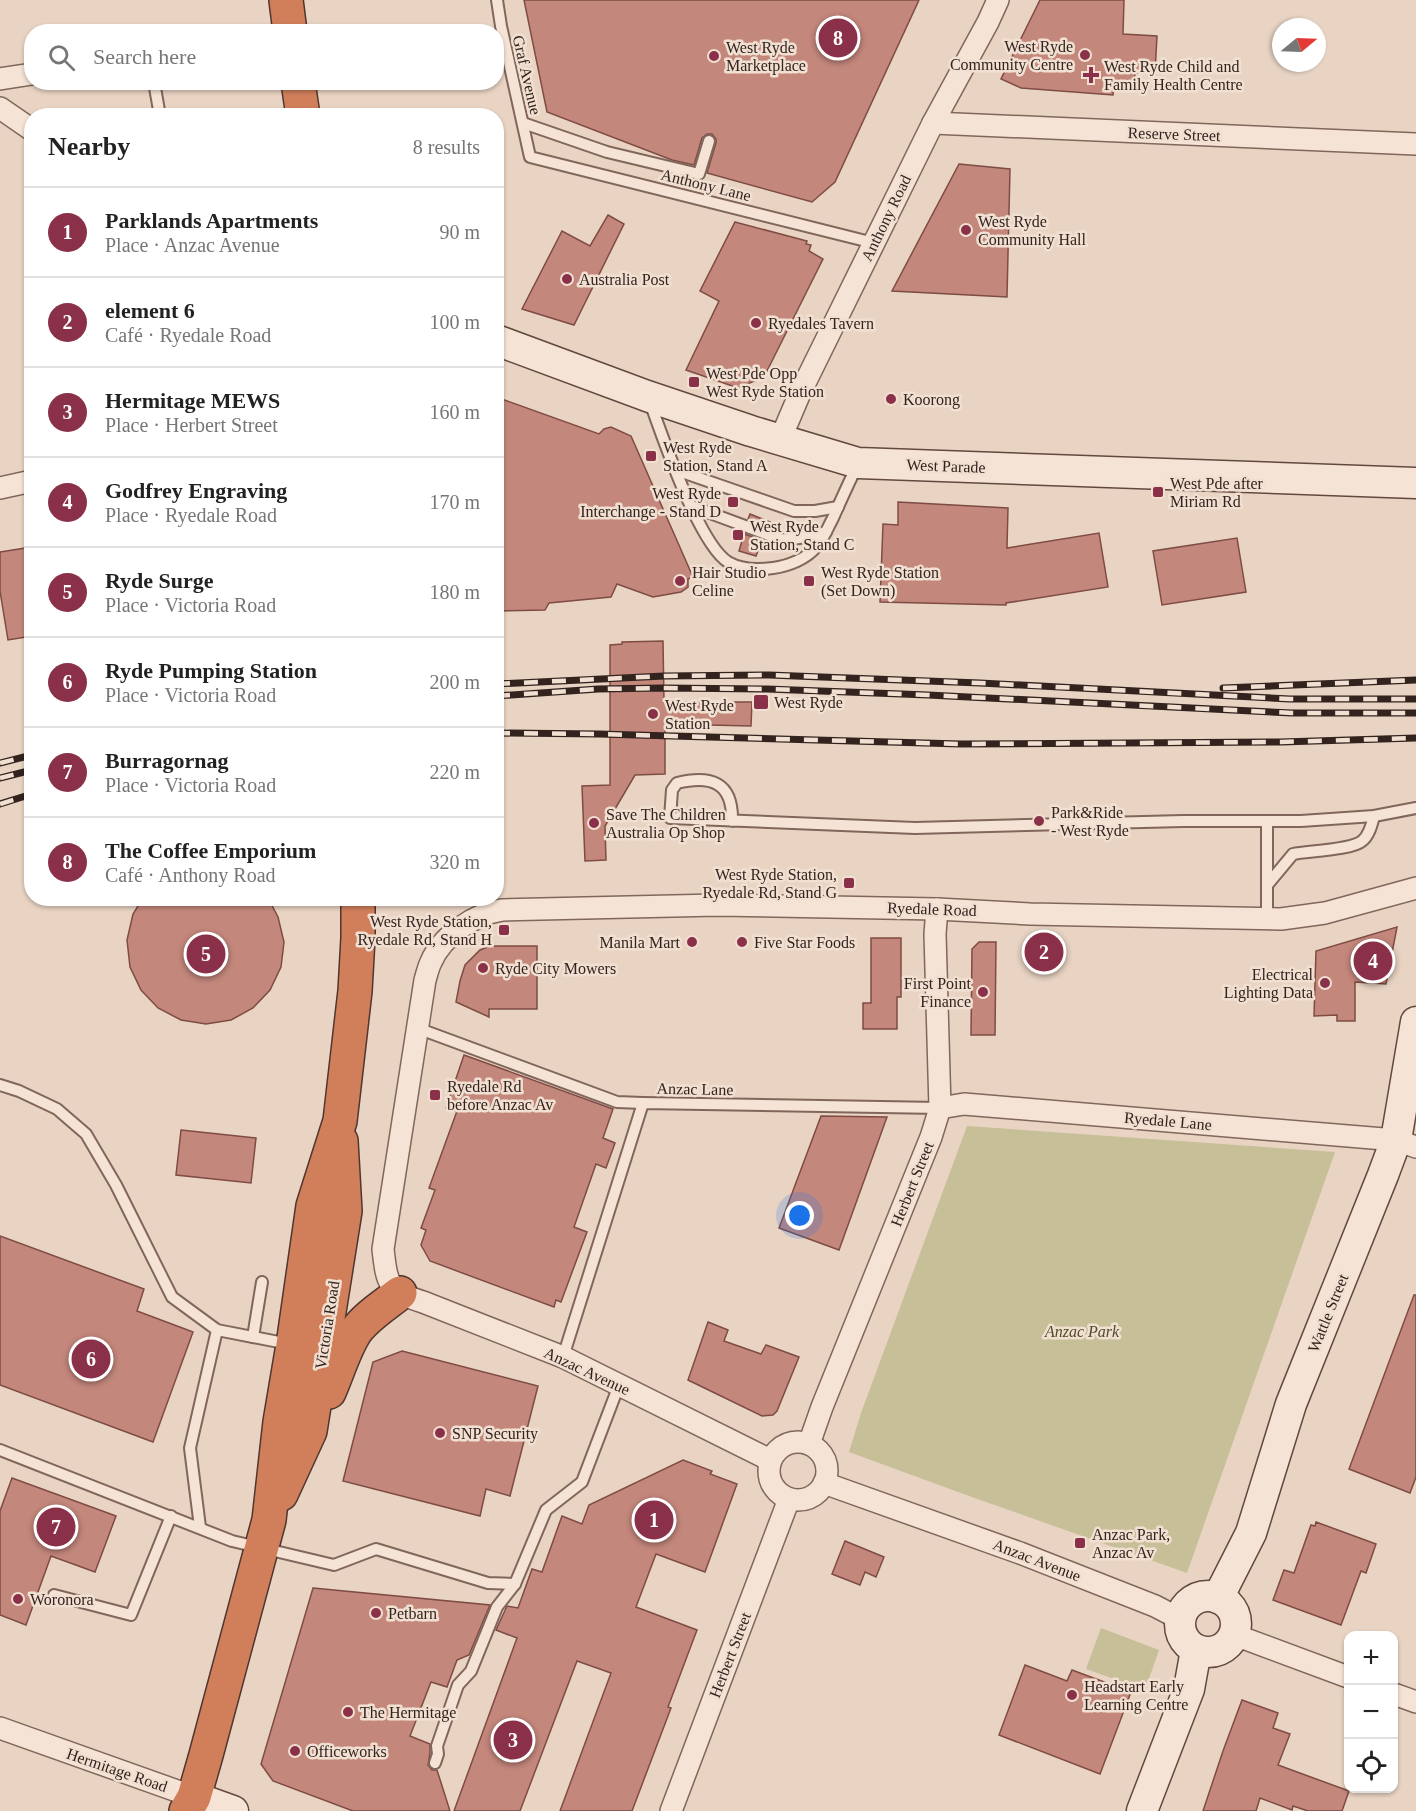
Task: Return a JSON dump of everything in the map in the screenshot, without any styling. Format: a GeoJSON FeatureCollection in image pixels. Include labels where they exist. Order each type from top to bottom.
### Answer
{"type":"FeatureCollection","features":[{"type":"Feature","properties":{"kind":"highway"},"geometry":{"type":"LineString","coordinates":[[286,0],[289,24]]}},
{"type":"Feature","properties":{"kind":"highway"},"geometry":{"type":"LineString","coordinates":[[299,90],[302,108]]}},
{"type":"Feature","properties":{"kind":"highway","name":"Victoria Road"},"geometry":{"type":"LineString","coordinates":[[266,1535],[280,1422],[308,1348],[345,1211],[340,1121],[355,991],[358,906]]}},
{"type":"Feature","properties":{"kind":"highway"},"geometry":{"type":"LineString","coordinates":[[310,1431],[356,1331],[370,1316],[400,1293]]}},
{"type":"Feature","properties":{"kind":"highway","name":"Victoria Road"},"geometry":{"type":"LineString","coordinates":[[193,1806],[266,1535],[310,1431],[308,1348]]}},
{"type":"Feature","properties":{"kind":"street","name":"Anthony Road"},"geometry":{"type":"LineString","coordinates":[[780,440],[800,393],[933,123],[998,0]]}},
{"type":"Feature","properties":{"kind":"street"},"geometry":{"type":"LineString","coordinates":[[0,79],[24,75]]}},
{"type":"Feature","properties":{"kind":"street"},"geometry":{"type":"LineString","coordinates":[[0,108],[24,124]]}},
{"type":"Feature","properties":{"kind":"street","name":"Reserve Street"},"geometry":{"type":"LineString","coordinates":[[933,123],[1416,144]]}},
{"type":"Feature","properties":{"kind":"street","name":"West Parade"},"geometry":{"type":"LineString","coordinates":[[504,343],[647,396],[858,463],[1416,483]]}},
{"type":"Feature","properties":{"kind":"street"},"geometry":{"type":"LineString","coordinates":[[0,488],[24,482]]}},
{"type":"Feature","properties":{"kind":"street","name":"Ryedale Road"},"geometry":{"type":"LineString","coordinates":[[417,1028],[425,980],[431,961],[440,947],[466,924],[490,912],[502,910],[717,904],[937,909],[1030,914],[1300,918],[1416,888]]}},
{"type":"Feature","properties":{"kind":"street","name":"Herbert Street"},"geometry":{"type":"LineString","coordinates":[[809,1444],[931,1137],[940,1108],[935,934],[937,909]]}},
{"type":"Feature","properties":{"kind":"street","name":"Wattle Street"},"geometry":{"type":"LineString","coordinates":[[1218,1598],[1251,1533],[1291,1404],[1383,1175],[1406,1143],[1416,1022]]}},
{"type":"Feature","properties":{"kind":"street"},"geometry":{"type":"LineString","coordinates":[[400,1293],[392,1288],[386,1272],[383,1249],[417,1028]]}},
{"type":"Feature","properties":{"kind":"street","name":"Ryedale Lane"},"geometry":{"type":"LineString","coordinates":[[940,1108],[964,1104],[1406,1143]]}},
{"type":"Feature","properties":{"kind":"street","name":"Anzac Avenue"},"geometry":{"type":"LineString","coordinates":[[400,1293],[563,1357],[770,1460]]}},
{"type":"Feature","properties":{"kind":"street"},"geometry":{"type":"LineString","coordinates":[[800,1441],[817,1449],[824,1457],[827,1476],[817,1493],[809,1499],[799,1501],[789,1499],[780,1495],[773,1488],[769,1479],[770,1460],[782,1446],[800,1441]]}},
{"type":"Feature","properties":{"kind":"street","name":"Anzac Avenue"},"geometry":{"type":"LineString","coordinates":[[824,1483],[1020,1553],[1155,1606],[1180,1619]]}},
{"type":"Feature","properties":{"kind":"street","name":"Herbert Street"},"geometry":{"type":"LineString","coordinates":[[671,1811],[789,1499]]}},
{"type":"Feature","properties":{"kind":"street"},"geometry":{"type":"LineString","coordinates":[[1212,1596],[1230,1606],[1236,1620],[1235,1635],[1222,1649],[1205,1653],[1196,1650],[1185,1640],[1181,1634],[1180,1619],[1186,1606],[1198,1598],[1212,1596]]}},
{"type":"Feature","properties":{"kind":"street"},"geometry":{"type":"LineString","coordinates":[[1235,1635],[1344,1676]]}},
{"type":"Feature","properties":{"kind":"street"},"geometry":{"type":"LineString","coordinates":[[1142,1811],[1189,1689],[1196,1650]]}},
{"type":"Feature","properties":{"kind":"street"},"geometry":{"type":"LineString","coordinates":[[1398,1695],[1416,1702]]}},
{"type":"Feature","properties":{"kind":"street","name":"Hermitage Road"},"geometry":{"type":"LineString","coordinates":[[0,1728],[193,1806],[233,1811]]}},
{"type":"Feature","properties":{"kind":"lane","name":"Graf Avenue"},"geometry":{"type":"LineString","coordinates":[[497,0],[501,24]]}},
{"type":"Feature","properties":{"kind":"lane","name":"Graf Avenue"},"geometry":{"type":"LineString","coordinates":[[504,39],[531,157]]}},
{"type":"Feature","properties":{"kind":"lane"},"geometry":{"type":"LineString","coordinates":[[155,90],[158,108]]}},
{"type":"Feature","properties":{"kind":"lane"},"geometry":{"type":"LineString","coordinates":[[523,123],[607,152],[699,174],[709,141]]}},
{"type":"Feature","properties":{"kind":"lane","name":"Anthony Lane"},"geometry":{"type":"LineString","coordinates":[[531,157],[874,243]]}},
{"type":"Feature","properties":{"kind":"lane"},"geometry":{"type":"LineString","coordinates":[[647,396],[691,506],[713,546],[726,561],[739,567],[758,570],[778,567],[805,557],[817,546],[826,532],[858,463]]}},
{"type":"Feature","properties":{"kind":"lane"},"geometry":{"type":"LineString","coordinates":[[676,470],[794,511],[815,511],[838,507]]}},
{"type":"Feature","properties":{"kind":"lane"},"geometry":{"type":"LineString","coordinates":[[691,506],[780,539],[806,538],[826,532]]}},
{"type":"Feature","properties":{"kind":"lane"},"geometry":{"type":"LineString","coordinates":[[732,820],[730,798],[724,788],[716,783],[687,781],[677,783],[672,790],[670,818],[915,828],[1183,821],[1301,821],[1374,816],[1416,808]]}},
{"type":"Feature","properties":{"kind":"lane"},"geometry":{"type":"LineString","coordinates":[[1268,885],[1293,854],[1350,846],[1362,842],[1369,832],[1374,816]]}},
{"type":"Feature","properties":{"kind":"lane"},"geometry":{"type":"LineString","coordinates":[[1267,822],[1267,918]]}},
{"type":"Feature","properties":{"kind":"lane"},"geometry":{"type":"LineString","coordinates":[[417,1028],[617,1102],[643,1103]]}},
{"type":"Feature","properties":{"kind":"lane"},"geometry":{"type":"LineString","coordinates":[[0,1085],[19,1091],[57,1109],[86,1134],[116,1185],[172,1297],[217,1330],[308,1348]]}},
{"type":"Feature","properties":{"kind":"lane","name":"Anzac Lane"},"geometry":{"type":"LineString","coordinates":[[563,1357],[643,1103],[940,1108]]}},
{"type":"Feature","properties":{"kind":"lane"},"geometry":{"type":"LineString","coordinates":[[252,1337],[262,1282]]}},
{"type":"Feature","properties":{"kind":"lane"},"geometry":{"type":"LineString","coordinates":[[200,1527],[190,1448],[217,1330]]}},
{"type":"Feature","properties":{"kind":"lane"},"geometry":{"type":"LineString","coordinates":[[435,1763],[438,1754],[437,1746],[458,1685],[471,1671],[497,1607],[515,1584],[546,1510],[582,1482],[619,1385]]}},
{"type":"Feature","properties":{"kind":"lane"},"geometry":{"type":"LineString","coordinates":[[0,1450],[232,1541],[266,1535],[334,1565],[376,1549],[488,1583],[515,1584]]}},
{"type":"Feature","properties":{"kind":"lane"},"geometry":{"type":"LineString","coordinates":[[54,1595],[131,1616],[171,1516]]}},
{"type":"Feature","properties":{"kind":"green space","name":"Anzac Park"},"geometry":{"type":"Polygon","coordinates":[[[967,1126],[1335,1152],[1187,1573],[849,1452],[861,1413],[967,1126]]]}},
{"type":"Feature","properties":{"kind":"green space"},"geometry":{"type":"Polygon","coordinates":[[[1101,1628],[1159,1650],[1145,1690],[1086,1669],[1101,1628]]]}},
{"type":"Feature","properties":{"kind":"building","name":"West Ryde Marketplace"},"geometry":{"type":"Polygon","coordinates":[[[524,0],[919,0],[835,182],[812,202],[707,173],[716,143],[712,134],[707,134],[702,138],[694,165],[672,160],[547,112],[524,0]]]}},
{"type":"Feature","properties":{"kind":"building","name":"West Ryde Community Centre"},"geometry":{"type":"Polygon","coordinates":[[[1040,0],[1124,0],[1123,34],[1157,36],[1155,73],[1135,73],[1134,86],[1114,85],[1113,95],[1021,88],[1001,79],[1040,0]]]}},
{"type":"Feature","properties":{"kind":"building","name":"West Ryde Community Hall"},"geometry":{"type":"Polygon","coordinates":[[[959,164],[1010,169],[1007,297],[892,291],[959,164]]]}},
{"type":"Feature","properties":{"kind":"building","name":"Australia Post"},"geometry":{"type":"Polygon","coordinates":[[[608,215],[624,224],[574,325],[522,309],[562,231],[590,246],[608,215]]]}},
{"type":"Feature","properties":{"kind":"building"},"geometry":{"type":"Polygon","coordinates":[[[735,222],[807,241],[806,244],[811,245],[809,251],[823,259],[764,377],[738,388],[686,370],[719,301],[700,291],[735,222]]]}},
{"type":"Feature","properties":{"kind":"building"},"geometry":{"type":"Polygon","coordinates":[[[504,400],[599,434],[611,427],[631,436],[693,577],[688,579],[688,587],[681,592],[653,597],[617,584],[611,597],[549,603],[545,610],[504,611],[504,400]]]}},
{"type":"Feature","properties":{"kind":"building"},"geometry":{"type":"Polygon","coordinates":[[[898,502],[1008,508],[1007,548],[1099,533],[1108,587],[1006,603],[1006,605],[880,602],[883,524],[898,525],[898,502]]]}},
{"type":"Feature","properties":{"kind":"building"},"geometry":{"type":"Polygon","coordinates":[[[750,514],[770,522],[768,527],[748,519],[750,514]]]}},
{"type":"Feature","properties":{"kind":"building"},"geometry":{"type":"Polygon","coordinates":[[[744,534],[762,540],[756,556],[739,551],[744,534]]]}},
{"type":"Feature","properties":{"kind":"building"},"geometry":{"type":"Polygon","coordinates":[[[1237,538],[1246,592],[1162,605],[1153,551],[1237,538]]]}},
{"type":"Feature","properties":{"kind":"building"},"geometry":{"type":"Polygon","coordinates":[[[24,548],[24,637],[8,640],[0,591],[0,552],[24,548]]]}},
{"type":"Feature","properties":{"kind":"building","name":"West Ryde Station"},"geometry":{"type":"Polygon","coordinates":[[[663,641],[664,702],[752,702],[751,726],[665,724],[665,774],[635,775],[605,826],[606,860],[585,861],[582,786],[610,785],[610,645],[622,644],[622,642],[663,641]]]}},
{"type":"Feature","properties":{"kind":"building"},"geometry":{"type":"Polygon","coordinates":[[[138,906],[272,906],[278,917],[284,942],[281,967],[270,990],[253,1008],[231,1020],[206,1024],[181,1020],[158,1008],[141,990],[130,967],[127,940],[133,914],[138,906]]]}},
{"type":"Feature","properties":{"kind":"building"},"geometry":{"type":"Polygon","coordinates":[[[1397,927],[1386,984],[1355,982],[1355,1021],[1337,1021],[1337,1015],[1314,1016],[1316,951],[1397,927]]]}},
{"type":"Feature","properties":{"kind":"building"},"geometry":{"type":"Polygon","coordinates":[[[871,938],[901,938],[901,997],[897,997],[897,1029],[863,1029],[863,1003],[871,1003],[871,938]]]}},
{"type":"Feature","properties":{"kind":"building","name":"First Point Finance"},"geometry":{"type":"Polygon","coordinates":[[[979,942],[996,942],[995,1035],[971,1035],[972,949],[979,942]]]}},
{"type":"Feature","properties":{"kind":"building"},"geometry":{"type":"Polygon","coordinates":[[[490,946],[537,946],[537,1009],[489,1009],[489,1017],[456,1002],[465,965],[480,950],[490,946]]]}},
{"type":"Feature","properties":{"kind":"building"},"geometry":{"type":"Polygon","coordinates":[[[464,1055],[613,1109],[603,1138],[615,1143],[606,1168],[596,1164],[574,1227],[587,1232],[561,1302],[556,1300],[554,1307],[430,1261],[421,1245],[426,1230],[421,1228],[435,1190],[429,1188],[457,1111],[446,1108],[464,1055]]]}},
{"type":"Feature","properties":{"kind":"building"},"geometry":{"type":"Polygon","coordinates":[[[821,1116],[887,1117],[839,1250],[779,1228],[821,1116]]]}},
{"type":"Feature","properties":{"kind":"building"},"geometry":{"type":"Polygon","coordinates":[[[181,1130],[256,1138],[251,1183],[176,1175],[181,1130]]]}},
{"type":"Feature","properties":{"kind":"building"},"geometry":{"type":"Polygon","coordinates":[[[0,1236],[144,1289],[137,1311],[193,1332],[153,1442],[0,1385],[0,1236]]]}},
{"type":"Feature","properties":{"kind":"building"},"geometry":{"type":"Polygon","coordinates":[[[1414,1295],[1416,1295],[1416,1477],[1410,1493],[1349,1469],[1414,1295]]]}},
{"type":"Feature","properties":{"kind":"building"},"geometry":{"type":"Polygon","coordinates":[[[708,1322],[728,1330],[724,1341],[761,1354],[766,1345],[799,1357],[777,1411],[773,1415],[762,1416],[688,1380],[708,1322]]]}},
{"type":"Feature","properties":{"kind":"building","name":"SNP Security"},"geometry":{"type":"Polygon","coordinates":[[[402,1351],[538,1386],[510,1496],[486,1489],[480,1516],[343,1481],[373,1362],[402,1351]]]}},
{"type":"Feature","properties":{"kind":"building"},"geometry":{"type":"Polygon","coordinates":[[[683,1460],[712,1471],[710,1474],[737,1484],[705,1572],[656,1554],[636,1607],[697,1630],[668,1707],[671,1708],[632,1811],[560,1811],[611,1673],[577,1661],[520,1811],[454,1811],[517,1638],[496,1630],[507,1606],[518,1608],[532,1569],[542,1572],[562,1516],[582,1524],[589,1505],[683,1460]]]}},
{"type":"Feature","properties":{"kind":"building"},"geometry":{"type":"Polygon","coordinates":[[[12,1478],[116,1516],[95,1572],[51,1556],[26,1625],[0,1615],[0,1511],[12,1478]]]}},
{"type":"Feature","properties":{"kind":"building"},"geometry":{"type":"Polygon","coordinates":[[[1316,1522],[1376,1544],[1366,1573],[1361,1571],[1341,1625],[1273,1600],[1284,1570],[1294,1573],[1311,1525],[1315,1526],[1316,1522]]]}},
{"type":"Feature","properties":{"kind":"building"},"geometry":{"type":"Polygon","coordinates":[[[845,1541],[884,1557],[876,1577],[865,1572],[860,1585],[832,1574],[845,1541]]]}},
{"type":"Feature","properties":{"kind":"building","name":"The Hermitage"},"geometry":{"type":"Polygon","coordinates":[[[313,1588],[490,1605],[469,1655],[457,1660],[447,1687],[431,1682],[410,1736],[430,1744],[428,1765],[432,1770],[437,1770],[450,1811],[353,1811],[273,1781],[261,1764],[313,1588]]]}},
{"type":"Feature","properties":{"kind":"building"},"geometry":{"type":"Polygon","coordinates":[[[1025,1665],[1067,1681],[1072,1670],[1131,1692],[1100,1774],[999,1735],[1025,1665]]]}},
{"type":"Feature","properties":{"kind":"building"},"geometry":{"type":"Polygon","coordinates":[[[1242,1700],[1278,1713],[1273,1728],[1290,1734],[1278,1765],[1344,1789],[1344,1793],[1348,1793],[1342,1811],[1308,1811],[1293,1806],[1292,1810],[1260,1798],[1256,1811],[1203,1811],[1242,1700]]]}},
{"type":"Feature","properties":{"kind":"railway"},"geometry":{"type":"LineString","coordinates":[[504,684],[664,676],[769,675],[1290,699],[1416,699]]}},
{"type":"Feature","properties":{"kind":"railway"},"geometry":{"type":"LineString","coordinates":[[1223,688],[1416,680]]}},
{"type":"Feature","properties":{"kind":"railway"},"geometry":{"type":"LineString","coordinates":[[504,695],[598,689],[767,689],[1292,713],[1416,713]]}},
{"type":"Feature","properties":{"kind":"railway"},"geometry":{"type":"LineString","coordinates":[[504,733],[961,744],[1281,742],[1416,738]]}},
{"type":"Feature","properties":{"kind":"railway"},"geometry":{"type":"LineString","coordinates":[[0,763],[24,757]]}},
{"type":"Feature","properties":{"kind":"railway"},"geometry":{"type":"LineString","coordinates":[[0,778],[24,772]]}},
{"type":"Feature","properties":{"kind":"railway"},"geometry":{"type":"LineString","coordinates":[[0,804],[24,796]]}},
{"type":"Feature","properties":{"kind":"place","name":"The Coffee Emporium"},"geometry":{"type":"Point","coordinates":[838,38]}},
{"type":"Feature","properties":{"kind":"place","name":"West Ryde Community Centre"},"geometry":{"type":"Point","coordinates":[1085,55]}},
{"type":"Feature","properties":{"kind":"place","name":"West Ryde Marketplace"},"geometry":{"type":"Point","coordinates":[714,56]}},
{"type":"Feature","properties":{"kind":"place","name":"West Ryde Child and Family Health Centre"},"geometry":{"type":"Point","coordinates":[1091,75]}},
{"type":"Feature","properties":{"kind":"place","name":"West Ryde Community Hall"},"geometry":{"type":"Point","coordinates":[966,230]}},
{"type":"Feature","properties":{"kind":"place","name":"Australia Post"},"geometry":{"type":"Point","coordinates":[567,279]}},
{"type":"Feature","properties":{"kind":"place","name":"Ryedales Tavern"},"geometry":{"type":"Point","coordinates":[756,323]}},
{"type":"Feature","properties":{"kind":"place","name":"West Pde Opp West Ryde Station"},"geometry":{"type":"Point","coordinates":[694,382]}},
{"type":"Feature","properties":{"kind":"place","name":"Koorong"},"geometry":{"type":"Point","coordinates":[891,399]}},
{"type":"Feature","properties":{"kind":"place","name":"West Ryde Station, Stand A"},"geometry":{"type":"Point","coordinates":[651,456]}},
{"type":"Feature","properties":{"kind":"place","name":"West Pde after Miriam Rd"},"geometry":{"type":"Point","coordinates":[1158,492]}},
{"type":"Feature","properties":{"kind":"place","name":"West Ryde Interchange - Stand D"},"geometry":{"type":"Point","coordinates":[733,502]}},
{"type":"Feature","properties":{"kind":"place","name":"West Ryde Station, Stand C"},"geometry":{"type":"Point","coordinates":[738,535]}},
{"type":"Feature","properties":{"kind":"place","name":"Hair Studio Celine"},"geometry":{"type":"Point","coordinates":[680,581]}},
{"type":"Feature","properties":{"kind":"place","name":"West Ryde Station (Set Down)"},"geometry":{"type":"Point","coordinates":[809,581]}},
{"type":"Feature","properties":{"kind":"place","name":"West Ryde"},"geometry":{"type":"Point","coordinates":[761,702]}},
{"type":"Feature","properties":{"kind":"place","name":"West Ryde Station"},"geometry":{"type":"Point","coordinates":[653,714]}},
{"type":"Feature","properties":{"kind":"place","name":"Park&Ride - West Ryde"},"geometry":{"type":"Point","coordinates":[1039,821]}},
{"type":"Feature","properties":{"kind":"place","name":"Save The Children Australia Op Shop"},"geometry":{"type":"Point","coordinates":[594,823]}},
{"type":"Feature","properties":{"kind":"place","name":"West Ryde Station, Ryedale Rd, Stand G"},"geometry":{"type":"Point","coordinates":[849,883]}},
{"type":"Feature","properties":{"kind":"place","name":"West Ryde Station, Ryedale Rd, Stand H"},"geometry":{"type":"Point","coordinates":[504,930]}},
{"type":"Feature","properties":{"kind":"place","name":"Manila Mart"},"geometry":{"type":"Point","coordinates":[692,942]}},
{"type":"Feature","properties":{"kind":"place","name":"Five Star Foods"},"geometry":{"type":"Point","coordinates":[742,942]}},
{"type":"Feature","properties":{"kind":"place","name":"element 6"},"geometry":{"type":"Point","coordinates":[1044,952]}},
{"type":"Feature","properties":{"kind":"place","name":"Ryde Surge"},"geometry":{"type":"Point","coordinates":[206,954]}},
{"type":"Feature","properties":{"kind":"place","name":"Godfrey Engraving"},"geometry":{"type":"Point","coordinates":[1373,961]}},
{"type":"Feature","properties":{"kind":"place","name":"Ryde City Mowers"},"geometry":{"type":"Point","coordinates":[483,968]}},
{"type":"Feature","properties":{"kind":"place","name":"Electrical Lighting Data"},"geometry":{"type":"Point","coordinates":[1325,983]}},
{"type":"Feature","properties":{"kind":"place","name":"First Point Finance"},"geometry":{"type":"Point","coordinates":[983,992]}},
{"type":"Feature","properties":{"kind":"place","name":"Ryedale Rd before Anzac Av"},"geometry":{"type":"Point","coordinates":[435,1095]}},
{"type":"Feature","properties":{"kind":"place","name":"Ryde Pumping Station"},"geometry":{"type":"Point","coordinates":[91,1359]}},
{"type":"Feature","properties":{"kind":"place","name":"SNP Security"},"geometry":{"type":"Point","coordinates":[440,1433]}},
{"type":"Feature","properties":{"kind":"place","name":"Parklands Apartments"},"geometry":{"type":"Point","coordinates":[654,1520]}},
{"type":"Feature","properties":{"kind":"place","name":"Burragornag"},"geometry":{"type":"Point","coordinates":[56,1527]}},
{"type":"Feature","properties":{"kind":"place","name":"Anzac Park, Anzac Av"},"geometry":{"type":"Point","coordinates":[1080,1543]}},
{"type":"Feature","properties":{"kind":"place","name":"Woronora"},"geometry":{"type":"Point","coordinates":[18,1599]}},
{"type":"Feature","properties":{"kind":"place","name":"Petbarn"},"geometry":{"type":"Point","coordinates":[376,1613]}},
{"type":"Feature","properties":{"kind":"place","name":"Headstart Early Learning Centre"},"geometry":{"type":"Point","coordinates":[1072,1695]}},
{"type":"Feature","properties":{"kind":"place","name":"The Hermitage"},"geometry":{"type":"Point","coordinates":[348,1712]}},
{"type":"Feature","properties":{"kind":"place","name":"Hermitage MEWS"},"geometry":{"type":"Point","coordinates":[513,1740]}},
{"type":"Feature","properties":{"kind":"place","name":"Officeworks"},"geometry":{"type":"Point","coordinates":[295,1751]}}]}
